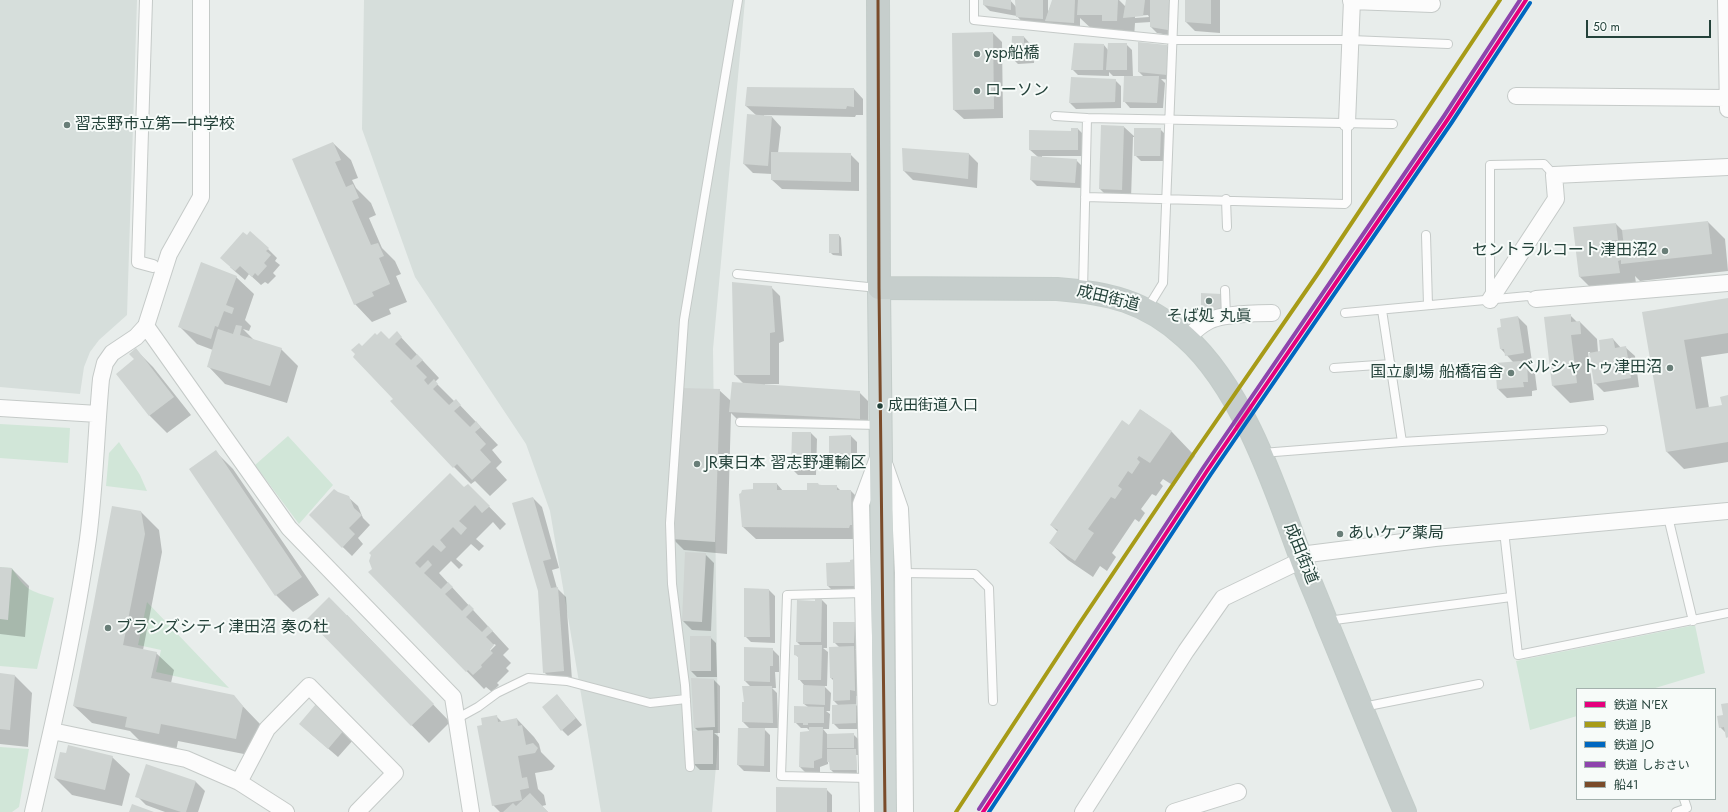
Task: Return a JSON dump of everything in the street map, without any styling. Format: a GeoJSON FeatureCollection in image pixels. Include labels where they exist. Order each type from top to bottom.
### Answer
{"type":"FeatureCollection","features":[{"type":"Feature","properties":{"kind":"highway"},"geometry":{"type":"LineString","coordinates":[[878,0],[879,288]]}},
{"type":"Feature","properties":{"kind":"highway","name":"成田街道"},"geometry":{"type":"LineString","coordinates":[[879,288],[1057,289],[1083,291],[1116,298],[1147,309],[1169,323],[1187,338],[1208,360],[1225,386],[1257,446],[1361,708],[1405,812]]}},
{"type":"Feature","properties":{"kind":"main road"},"geometry":{"type":"LineString","coordinates":[[879,288],[885,812]]}},
{"type":"Feature","properties":{"kind":"street"},"geometry":{"type":"LineString","coordinates":[[146,0],[138,262],[153,266]]}},
{"type":"Feature","properties":{"kind":"street"},"geometry":{"type":"LineString","coordinates":[[33,812],[73,632],[88,538],[101,379],[105,363],[112,353],[136,337],[146,326],[168,254],[201,197],[201,0]]}},
{"type":"Feature","properties":{"kind":"street"},"geometry":{"type":"LineString","coordinates":[[1516,96],[1728,103],[1726,0]]}},
{"type":"Feature","properties":{"kind":"street"},"geometry":{"type":"LineString","coordinates":[[1347,122],[1352,1],[1432,4]]}},
{"type":"Feature","properties":{"kind":"street"},"geometry":{"type":"LineString","coordinates":[[1490,300],[1556,199],[1554,175],[1728,167]]}},
{"type":"Feature","properties":{"kind":"street"},"geometry":{"type":"LineString","coordinates":[[1536,299],[1728,283]]}},
{"type":"Feature","properties":{"kind":"street"},"geometry":{"type":"LineString","coordinates":[[1187,338],[1208,321],[1257,313],[1272,313]]}},
{"type":"Feature","properties":{"kind":"street"},"geometry":{"type":"LineString","coordinates":[[146,326],[289,528],[453,697],[458,718],[471,812]]}},
{"type":"Feature","properties":{"kind":"street"},"geometry":{"type":"LineString","coordinates":[[0,408],[98,414]]}},
{"type":"Feature","properties":{"kind":"street"},"geometry":{"type":"LineString","coordinates":[[880,451],[900,509],[903,573],[905,812]]}},
{"type":"Feature","properties":{"kind":"street"},"geometry":{"type":"LineString","coordinates":[[868,812],[861,504],[880,451]]}},
{"type":"Feature","properties":{"kind":"street"},"geometry":{"type":"LineString","coordinates":[[1083,812],[1190,645],[1223,598],[1301,557],[1435,538],[1728,511]]}},
{"type":"Feature","properties":{"kind":"street"},"geometry":{"type":"LineString","coordinates":[[239,782],[268,729],[309,686],[396,773],[357,812]]}},
{"type":"Feature","properties":{"kind":"street"},"geometry":{"type":"LineString","coordinates":[[52,731],[186,759],[239,782],[286,812]]}},
{"type":"Feature","properties":{"kind":"street"},"geometry":{"type":"LineString","coordinates":[[1174,812],[1238,792]]}},
{"type":"Feature","properties":{"kind":"lane"},"geometry":{"type":"LineString","coordinates":[[690,767],[686,699],[672,584],[670,524],[684,320],[738,0]]}},
{"type":"Feature","properties":{"kind":"lane"},"geometry":{"type":"LineString","coordinates":[[974,0],[974,20],[1173,40],[1351,40],[1448,44]]}},
{"type":"Feature","properties":{"kind":"lane"},"geometry":{"type":"LineString","coordinates":[[1147,309],[1163,283],[1174,0]]}},
{"type":"Feature","properties":{"kind":"lane"},"geometry":{"type":"LineString","coordinates":[[1055,116],[1087,118],[1170,118],[1393,124]]}},
{"type":"Feature","properties":{"kind":"lane"},"geometry":{"type":"LineString","coordinates":[[1083,291],[1087,118]]}},
{"type":"Feature","properties":{"kind":"lane"},"geometry":{"type":"LineString","coordinates":[[1085,197],[1344,204],[1347,202],[1347,122]]}},
{"type":"Feature","properties":{"kind":"lane"},"geometry":{"type":"LineString","coordinates":[[1490,300],[1490,165],[1544,164],[1554,175]]}},
{"type":"Feature","properties":{"kind":"lane"},"geometry":{"type":"LineString","coordinates":[[1226,200],[1228,227]]}},
{"type":"Feature","properties":{"kind":"lane"},"geometry":{"type":"LineString","coordinates":[[1426,235],[1428,305]]}},
{"type":"Feature","properties":{"kind":"lane"},"geometry":{"type":"LineString","coordinates":[[737,274],[879,288]]}},
{"type":"Feature","properties":{"kind":"lane"},"geometry":{"type":"LineString","coordinates":[[1225,290],[1226,317]]}},
{"type":"Feature","properties":{"kind":"lane"},"geometry":{"type":"LineString","coordinates":[[1345,313],[1528,296],[1536,299]]}},
{"type":"Feature","properties":{"kind":"lane"},"geometry":{"type":"LineString","coordinates":[[1382,310],[1402,442]]}},
{"type":"Feature","properties":{"kind":"lane"},"geometry":{"type":"LineString","coordinates":[[1334,368],[1391,364]]}},
{"type":"Feature","properties":{"kind":"lane"},"geometry":{"type":"LineString","coordinates":[[740,422],[880,425]]}},
{"type":"Feature","properties":{"kind":"lane"},"geometry":{"type":"LineString","coordinates":[[1257,446],[1402,442],[1603,430]]}},
{"type":"Feature","properties":{"kind":"lane"},"geometry":{"type":"LineString","coordinates":[[1668,517],[1693,621]]}},
{"type":"Feature","properties":{"kind":"lane"},"geometry":{"type":"LineString","coordinates":[[1504,531],[1518,655],[1728,613]]}},
{"type":"Feature","properties":{"kind":"lane"},"geometry":{"type":"LineString","coordinates":[[903,573],[975,574],[989,588],[993,701]]}},
{"type":"Feature","properties":{"kind":"lane"},"geometry":{"type":"LineString","coordinates":[[863,593],[787,595],[782,776],[867,778]]}},
{"type":"Feature","properties":{"kind":"lane"},"geometry":{"type":"LineString","coordinates":[[1327,621],[1511,597]]}},
{"type":"Feature","properties":{"kind":"lane"},"geometry":{"type":"LineString","coordinates":[[458,718],[478,707],[498,692],[528,678],[567,681],[650,703],[686,699]]}},
{"type":"Feature","properties":{"kind":"lane"},"geometry":{"type":"LineString","coordinates":[[1361,708],[1480,684]]}},
{"type":"Feature","properties":{"kind":"lane"},"geometry":{"type":"LineString","coordinates":[[1676,812],[1687,808],[1684,800]]}},
{"type":"Feature","properties":{"kind":"shaded area","name":"習志野市立第一中学校"},"geometry":{"type":"Polygon","coordinates":[[[0,0],[137,0],[127,315],[99,340],[90,352],[84,367],[80,394],[0,387],[0,0]]]}},
{"type":"Feature","properties":{"kind":"shaded area"},"geometry":{"type":"Polygon","coordinates":[[[364,0],[745,0],[713,349],[718,743],[712,812],[601,812],[550,511],[526,444],[415,277],[362,129],[364,0]]]}},
{"type":"Feature","properties":{"kind":"green space"},"geometry":{"type":"Polygon","coordinates":[[[0,424],[70,428],[68,463],[0,458],[0,424]]]}},
{"type":"Feature","properties":{"kind":"green space"},"geometry":{"type":"Polygon","coordinates":[[[288,436],[333,485],[299,524],[255,465],[288,436]]]}},
{"type":"Feature","properties":{"kind":"green space"},"geometry":{"type":"Polygon","coordinates":[[[119,442],[140,475],[147,491],[106,486],[109,453],[119,442]]]}},
{"type":"Feature","properties":{"kind":"green space"},"geometry":{"type":"Polygon","coordinates":[[[0,567],[12,568],[29,589],[54,598],[37,669],[0,666],[0,567]]]}},
{"type":"Feature","properties":{"kind":"green space"},"geometry":{"type":"Polygon","coordinates":[[[147,602],[229,688],[156,672],[161,650],[138,645],[147,602]]]}},
{"type":"Feature","properties":{"kind":"green space"},"geometry":{"type":"Polygon","coordinates":[[[1695,625],[1705,673],[1655,688],[1576,688],[1576,716],[1530,730],[1516,661],[1695,625]]]}},
{"type":"Feature","properties":{"kind":"green space"},"geometry":{"type":"Polygon","coordinates":[[[0,747],[29,749],[19,807],[12,812],[0,812],[0,747]]]}},
{"type":"Feature","properties":{"kind":"building"},"geometry":{"type":"Polygon","coordinates":[[[983,0],[1011,0],[1011,10],[983,5],[983,0]]]}},
{"type":"Feature","properties":{"kind":"building"},"geometry":{"type":"Polygon","coordinates":[[[1015,0],[1043,0],[1043,19],[1016,17],[1015,0]]]}},
{"type":"Feature","properties":{"kind":"building"},"geometry":{"type":"Polygon","coordinates":[[[1052,0],[1075,0],[1074,23],[1045,21],[1052,0]]]}},
{"type":"Feature","properties":{"kind":"building"},"geometry":{"type":"Polygon","coordinates":[[[1078,0],[1118,0],[1117,21],[1102,21],[1102,15],[1077,15],[1078,0]]]}},
{"type":"Feature","properties":{"kind":"building"},"geometry":{"type":"Polygon","coordinates":[[[1126,0],[1145,0],[1143,16],[1123,18],[1126,0]]]}},
{"type":"Feature","properties":{"kind":"building"},"geometry":{"type":"Polygon","coordinates":[[[1150,0],[1169,0],[1168,30],[1150,27],[1150,0]]]}},
{"type":"Feature","properties":{"kind":"building"},"geometry":{"type":"Polygon","coordinates":[[[1185,0],[1211,0],[1211,24],[1185,22],[1185,0]]]}},
{"type":"Feature","properties":{"kind":"building"},"geometry":{"type":"Polygon","coordinates":[[[993,32],[994,109],[953,110],[952,33],[993,32]]]}},
{"type":"Feature","properties":{"kind":"building"},"geometry":{"type":"Polygon","coordinates":[[[1012,36],[1024,36],[1024,43],[1029,42],[1029,58],[1011,58],[1012,36]]]}},
{"type":"Feature","properties":{"kind":"building"},"geometry":{"type":"Polygon","coordinates":[[[1138,42],[1167,45],[1167,75],[1138,72],[1138,42]]]}},
{"type":"Feature","properties":{"kind":"building"},"geometry":{"type":"Polygon","coordinates":[[[1074,43],[1104,44],[1103,70],[1071,70],[1074,43]]]}},
{"type":"Feature","properties":{"kind":"building"},"geometry":{"type":"Polygon","coordinates":[[[1108,43],[1127,43],[1127,70],[1106,70],[1108,43]]]}},
{"type":"Feature","properties":{"kind":"building"},"geometry":{"type":"Polygon","coordinates":[[[1124,76],[1159,76],[1157,103],[1123,102],[1124,76]]]}},
{"type":"Feature","properties":{"kind":"building"},"geometry":{"type":"Polygon","coordinates":[[[1071,77],[1116,79],[1115,102],[1069,103],[1071,77]]]}},
{"type":"Feature","properties":{"kind":"building"},"geometry":{"type":"Polygon","coordinates":[[[747,87],[854,88],[854,107],[847,106],[846,109],[745,106],[747,87]]]}},
{"type":"Feature","properties":{"kind":"building"},"geometry":{"type":"Polygon","coordinates":[[[747,114],[772,116],[768,166],[743,164],[747,114]]]}},
{"type":"Feature","properties":{"kind":"building"},"geometry":{"type":"Polygon","coordinates":[[[1101,125],[1124,126],[1122,190],[1099,189],[1101,125]]]}},
{"type":"Feature","properties":{"kind":"building"},"geometry":{"type":"Polygon","coordinates":[[[1071,128],[1078,128],[1078,150],[1029,150],[1029,130],[1071,131],[1071,128]]]}},
{"type":"Feature","properties":{"kind":"building"},"geometry":{"type":"Polygon","coordinates":[[[1134,128],[1161,128],[1160,156],[1134,156],[1134,128]]]}},
{"type":"Feature","properties":{"kind":"building"},"geometry":{"type":"Polygon","coordinates":[[[333,142],[341,160],[335,162],[346,187],[353,184],[359,198],[352,201],[371,245],[378,243],[384,256],[379,258],[390,284],[372,292],[374,296],[354,305],[292,159],[333,142]]]}},
{"type":"Feature","properties":{"kind":"building"},"geometry":{"type":"Polygon","coordinates":[[[902,148],[969,153],[968,179],[903,171],[902,148]]]}},
{"type":"Feature","properties":{"kind":"building"},"geometry":{"type":"Polygon","coordinates":[[[771,152],[851,153],[851,182],[771,180],[771,152]]]}},
{"type":"Feature","properties":{"kind":"building"},"geometry":{"type":"Polygon","coordinates":[[[1031,156],[1077,159],[1075,183],[1030,180],[1031,156]]]}},
{"type":"Feature","properties":{"kind":"building","name":"セントラルコート津田沼2"},"geometry":{"type":"Polygon","coordinates":[[[1708,221],[1712,254],[1621,264],[1621,260],[1618,261],[1620,273],[1579,277],[1573,227],[1616,223],[1618,240],[1610,241],[1611,255],[1619,255],[1618,248],[1624,247],[1622,230],[1708,221]]]}},
{"type":"Feature","properties":{"kind":"building"},"geometry":{"type":"Polygon","coordinates":[[[250,231],[269,248],[266,251],[271,255],[264,263],[267,266],[258,276],[255,273],[252,277],[240,266],[235,271],[220,258],[243,232],[247,235],[250,231]]]}},
{"type":"Feature","properties":{"kind":"building"},"geometry":{"type":"Polygon","coordinates":[[[829,234],[839,234],[839,253],[829,253],[829,234]]]}},
{"type":"Feature","properties":{"kind":"building"},"geometry":{"type":"Polygon","coordinates":[[[201,262],[237,276],[226,305],[234,308],[232,314],[224,311],[218,327],[215,326],[211,339],[178,327],[201,262]]]}},
{"type":"Feature","properties":{"kind":"building"},"geometry":{"type":"Polygon","coordinates":[[[732,282],[772,286],[775,332],[770,333],[770,375],[734,375],[732,282]]]}},
{"type":"Feature","properties":{"kind":"building"},"geometry":{"type":"Polygon","coordinates":[[[1201,293],[1222,294],[1222,314],[1201,313],[1201,293]]]}},
{"type":"Feature","properties":{"kind":"building","name":"ベルシャトゥ津田沼"},"geometry":{"type":"Polygon","coordinates":[[[1728,298],[1728,333],[1684,340],[1696,409],[1722,405],[1720,397],[1728,395],[1728,442],[1666,452],[1642,312],[1728,298]]]}},
{"type":"Feature","properties":{"kind":"building"},"geometry":{"type":"Polygon","coordinates":[[[1571,314],[1571,322],[1580,321],[1581,334],[1571,335],[1577,383],[1552,386],[1544,317],[1571,314]]]}},
{"type":"Feature","properties":{"kind":"building","name":"国立劇場 船橋宿舎"},"geometry":{"type":"Polygon","coordinates":[[[1518,316],[1524,353],[1505,356],[1504,349],[1500,349],[1497,328],[1501,327],[1500,319],[1518,316]]]}},
{"type":"Feature","properties":{"kind":"building"},"geometry":{"type":"Polygon","coordinates":[[[236,325],[242,326],[240,335],[282,348],[270,386],[207,367],[218,329],[233,334],[236,325]]]}},
{"type":"Feature","properties":{"kind":"building"},"geometry":{"type":"Polygon","coordinates":[[[381,331],[389,339],[397,331],[402,337],[395,344],[411,360],[417,354],[423,360],[416,366],[427,377],[424,380],[428,385],[434,379],[438,384],[433,389],[449,405],[456,399],[461,405],[454,411],[470,427],[476,421],[481,427],[475,432],[486,444],[480,450],[491,462],[472,480],[457,464],[453,468],[390,401],[393,399],[353,357],[355,354],[351,350],[359,343],[362,346],[375,333],[377,335],[381,331]]]}},
{"type":"Feature","properties":{"kind":"building"},"geometry":{"type":"Polygon","coordinates":[[[1613,338],[1615,348],[1626,346],[1631,378],[1594,384],[1589,353],[1600,351],[1599,340],[1613,338]]]}},
{"type":"Feature","properties":{"kind":"building"},"geometry":{"type":"Polygon","coordinates":[[[136,348],[174,397],[149,416],[116,374],[134,359],[129,354],[136,348]]]}},
{"type":"Feature","properties":{"kind":"building","name":"国立劇場 船橋宿舎"},"geometry":{"type":"Polygon","coordinates":[[[1521,361],[1522,364],[1527,363],[1528,382],[1523,382],[1524,387],[1497,389],[1495,363],[1521,361]]]}},
{"type":"Feature","properties":{"kind":"building"},"geometry":{"type":"Polygon","coordinates":[[[732,382],[860,391],[860,419],[729,412],[732,382]]]}},
{"type":"Feature","properties":{"kind":"building","name":"JR東日本 習志野運輸区"},"geometry":{"type":"Polygon","coordinates":[[[681,388],[720,389],[715,542],[671,539],[681,388]]]}},
{"type":"Feature","properties":{"kind":"building"},"geometry":{"type":"Polygon","coordinates":[[[1140,409],[1172,431],[1150,463],[1139,456],[1137,459],[1140,462],[1132,474],[1128,471],[1118,486],[1122,489],[1115,499],[1111,497],[1088,529],[1094,533],[1075,561],[1049,543],[1058,530],[1050,525],[1122,420],[1129,425],[1140,409]]]}},
{"type":"Feature","properties":{"kind":"building"},"geometry":{"type":"Polygon","coordinates":[[[792,432],[811,432],[811,469],[791,469],[792,432]]]}},
{"type":"Feature","properties":{"kind":"building"},"geometry":{"type":"Polygon","coordinates":[[[851,435],[851,464],[829,464],[829,436],[851,435]]]}},
{"type":"Feature","properties":{"kind":"building"},"geometry":{"type":"Polygon","coordinates":[[[216,450],[302,577],[275,596],[189,469],[216,450]]]}},
{"type":"Feature","properties":{"kind":"building"},"geometry":{"type":"Polygon","coordinates":[[[450,473],[464,487],[468,484],[490,506],[482,513],[475,505],[459,521],[467,528],[461,535],[453,527],[440,540],[446,547],[441,552],[433,545],[415,563],[420,568],[428,560],[432,565],[424,573],[441,589],[448,582],[453,587],[445,594],[462,611],[469,604],[474,609],[466,617],[482,632],[488,626],[493,631],[486,637],[494,645],[490,650],[493,653],[481,665],[482,667],[473,675],[468,670],[466,672],[368,572],[372,569],[369,561],[371,555],[369,553],[450,473]]]}},
{"type":"Feature","properties":{"kind":"building"},"geometry":{"type":"Polygon","coordinates":[[[753,483],[777,483],[777,490],[807,490],[807,483],[818,483],[819,485],[837,485],[837,490],[851,490],[852,525],[850,525],[849,528],[742,527],[739,494],[742,490],[753,489],[753,483]]]}},
{"type":"Feature","properties":{"kind":"building"},"geometry":{"type":"Polygon","coordinates":[[[334,489],[349,496],[354,508],[362,515],[349,528],[355,534],[342,548],[309,515],[334,489]]]}},
{"type":"Feature","properties":{"kind":"building"},"geometry":{"type":"Polygon","coordinates":[[[533,497],[551,559],[543,561],[551,588],[558,587],[564,671],[543,673],[538,591],[512,503],[533,497]]]}},
{"type":"Feature","properties":{"kind":"building","name":"ブランズシティ津田沼 奏の杜"},"geometry":{"type":"Polygon","coordinates":[[[112,506],[141,511],[145,534],[123,645],[157,652],[151,678],[234,695],[243,706],[236,739],[161,724],[159,734],[125,727],[127,717],[73,706],[112,506]]]}},
{"type":"Feature","properties":{"kind":"building"},"geometry":{"type":"Polygon","coordinates":[[[685,552],[706,553],[702,622],[682,621],[685,552]]]}},
{"type":"Feature","properties":{"kind":"building"},"geometry":{"type":"Polygon","coordinates":[[[855,559],[854,586],[827,586],[826,563],[850,562],[850,560],[855,559]]]}},
{"type":"Feature","properties":{"kind":"building"},"geometry":{"type":"Polygon","coordinates":[[[0,567],[12,568],[8,620],[0,619],[0,567]]]}},
{"type":"Feature","properties":{"kind":"building"},"geometry":{"type":"Polygon","coordinates":[[[744,588],[769,589],[770,637],[744,637],[744,588]]]}},
{"type":"Feature","properties":{"kind":"building"},"geometry":{"type":"Polygon","coordinates":[[[329,597],[434,704],[411,726],[307,619],[329,597]]]}},
{"type":"Feature","properties":{"kind":"building"},"geometry":{"type":"Polygon","coordinates":[[[815,598],[822,598],[821,642],[796,642],[797,600],[815,601],[815,598]]]}},
{"type":"Feature","properties":{"kind":"building"},"geometry":{"type":"Polygon","coordinates":[[[833,622],[855,622],[854,643],[833,643],[833,622]]]}},
{"type":"Feature","properties":{"kind":"building"},"geometry":{"type":"Polygon","coordinates":[[[690,636],[711,636],[711,671],[690,671],[690,636]]]}},
{"type":"Feature","properties":{"kind":"building"},"geometry":{"type":"Polygon","coordinates":[[[794,645],[822,645],[821,680],[798,680],[798,656],[794,655],[794,645]]]}},
{"type":"Feature","properties":{"kind":"building"},"geometry":{"type":"Polygon","coordinates":[[[854,646],[855,691],[850,690],[850,700],[833,701],[833,678],[830,678],[829,647],[854,646]]]}},
{"type":"Feature","properties":{"kind":"building"},"geometry":{"type":"Polygon","coordinates":[[[744,647],[773,648],[773,666],[770,666],[770,682],[744,681],[744,647]]]}},
{"type":"Feature","properties":{"kind":"building"},"geometry":{"type":"Polygon","coordinates":[[[0,673],[15,675],[10,730],[0,729],[0,673]]]}},
{"type":"Feature","properties":{"kind":"building"},"geometry":{"type":"Polygon","coordinates":[[[691,678],[714,679],[715,727],[694,728],[691,678]]]}},
{"type":"Feature","properties":{"kind":"building"},"geometry":{"type":"Polygon","coordinates":[[[803,685],[825,686],[825,705],[803,704],[803,685]]]}},
{"type":"Feature","properties":{"kind":"building"},"geometry":{"type":"Polygon","coordinates":[[[742,686],[772,686],[773,723],[742,722],[742,702],[744,702],[742,686]]]}},
{"type":"Feature","properties":{"kind":"building"},"geometry":{"type":"Polygon","coordinates":[[[557,694],[576,718],[561,731],[542,707],[557,694]]]}},
{"type":"Feature","properties":{"kind":"building"},"geometry":{"type":"Polygon","coordinates":[[[1728,703],[1728,737],[1726,738],[1724,727],[1719,728],[1717,716],[1723,715],[1721,704],[1728,703]]]}},
{"type":"Feature","properties":{"kind":"building"},"geometry":{"type":"Polygon","coordinates":[[[316,704],[345,729],[328,749],[299,724],[316,704]]]}},
{"type":"Feature","properties":{"kind":"building"},"geometry":{"type":"Polygon","coordinates":[[[856,704],[856,723],[832,724],[832,705],[856,704]]]}},
{"type":"Feature","properties":{"kind":"building"},"geometry":{"type":"Polygon","coordinates":[[[794,706],[824,707],[824,723],[808,723],[808,725],[803,725],[803,723],[794,723],[794,706]]]}},
{"type":"Feature","properties":{"kind":"building"},"geometry":{"type":"Polygon","coordinates":[[[497,715],[498,722],[517,718],[518,726],[522,725],[526,745],[533,743],[538,748],[535,753],[518,756],[522,778],[527,777],[529,788],[520,790],[522,800],[492,806],[477,726],[482,725],[481,718],[497,715]]]}},
{"type":"Feature","properties":{"kind":"building"},"geometry":{"type":"Polygon","coordinates":[[[809,727],[823,727],[822,758],[814,761],[814,768],[799,767],[800,732],[809,731],[809,727]]]}},
{"type":"Feature","properties":{"kind":"building"},"geometry":{"type":"Polygon","coordinates":[[[738,728],[765,728],[764,766],[737,765],[738,728]]]}},
{"type":"Feature","properties":{"kind":"building"},"geometry":{"type":"Polygon","coordinates":[[[713,730],[713,764],[693,764],[692,731],[713,730]]]}},
{"type":"Feature","properties":{"kind":"building"},"geometry":{"type":"Polygon","coordinates":[[[854,733],[854,748],[827,748],[827,734],[854,733]]]}},
{"type":"Feature","properties":{"kind":"building"},"geometry":{"type":"Polygon","coordinates":[[[68,745],[113,756],[105,790],[54,778],[60,752],[66,753],[68,745]]]}},
{"type":"Feature","properties":{"kind":"building"},"geometry":{"type":"Polygon","coordinates":[[[827,749],[856,749],[857,770],[830,770],[829,762],[827,762],[827,749]]]}},
{"type":"Feature","properties":{"kind":"building"},"geometry":{"type":"Polygon","coordinates":[[[146,764],[196,781],[186,812],[181,812],[135,797],[146,764]]]}},
{"type":"Feature","properties":{"kind":"building"},"geometry":{"type":"Polygon","coordinates":[[[776,787],[827,788],[827,812],[776,812],[776,787]]]}},
{"type":"Feature","properties":{"kind":"building"},"geometry":{"type":"Polygon","coordinates":[[[530,793],[548,812],[503,812],[513,803],[516,806],[530,793]]]}},
{"type":"Feature","properties":{"kind":"building"},"geometry":{"type":"Polygon","coordinates":[[[132,804],[154,812],[129,812],[132,804]]]}},
{"type":"Feature","properties":{"kind":"rail line","name":"JB"},"geometry":{"type":"LineString","coordinates":[[956,812],[1079,624],[1190,459],[1319,272],[1500,0]]}},
{"type":"Feature","properties":{"kind":"rail line","name":"しおさい"},"geometry":{"type":"LineString","coordinates":[[979,809],[1203,468],[1444,116],[1520,0]]}},
{"type":"Feature","properties":{"kind":"rail line","name":"N'EX"},"geometry":{"type":"LineString","coordinates":[[983,812],[1207,471],[1448,119],[1526,0]]}},
{"type":"Feature","properties":{"kind":"rail line","name":"JO"},"geometry":{"type":"LineString","coordinates":[[989,812],[1211,474],[1452,122],[1530,3]]}},
{"type":"Feature","properties":{"kind":"transit line","name":"船41"},"geometry":{"type":"LineString","coordinates":[[878,0],[879,288],[885,812]]}},
{"type":"Feature","properties":{"kind":"place","name":"ysp船橋"},"geometry":{"type":"Point","coordinates":[977,54]}},
{"type":"Feature","properties":{"kind":"place","name":"ローソン"},"geometry":{"type":"Point","coordinates":[977,91]}},
{"type":"Feature","properties":{"kind":"place","name":"習志野市立第一中学校"},"geometry":{"type":"Point","coordinates":[67,125]}},
{"type":"Feature","properties":{"kind":"place","name":"セントラルコート津田沼2"},"geometry":{"type":"Point","coordinates":[1665,251]}},
{"type":"Feature","properties":{"kind":"place","name":"そば処 丸眞"},"geometry":{"type":"Point","coordinates":[1209,301]}},
{"type":"Feature","properties":{"kind":"place","name":"ベルシャトゥ津田沼"},"geometry":{"type":"Point","coordinates":[1670,368]}},
{"type":"Feature","properties":{"kind":"place","name":"国立劇場 船橋宿舎"},"geometry":{"type":"Point","coordinates":[1511,373]}},
{"type":"Feature","properties":{"kind":"place","name":"成田街道入口"},"geometry":{"type":"Point","coordinates":[880,406]}},
{"type":"Feature","properties":{"kind":"place","name":"JR東日本 習志野運輸区"},"geometry":{"type":"Point","coordinates":[697,464]}},
{"type":"Feature","properties":{"kind":"place","name":"あいケア薬局"},"geometry":{"type":"Point","coordinates":[1340,534]}},
{"type":"Feature","properties":{"kind":"place","name":"ブランズシティ津田沼 奏の杜"},"geometry":{"type":"Point","coordinates":[108,628]}}]}
